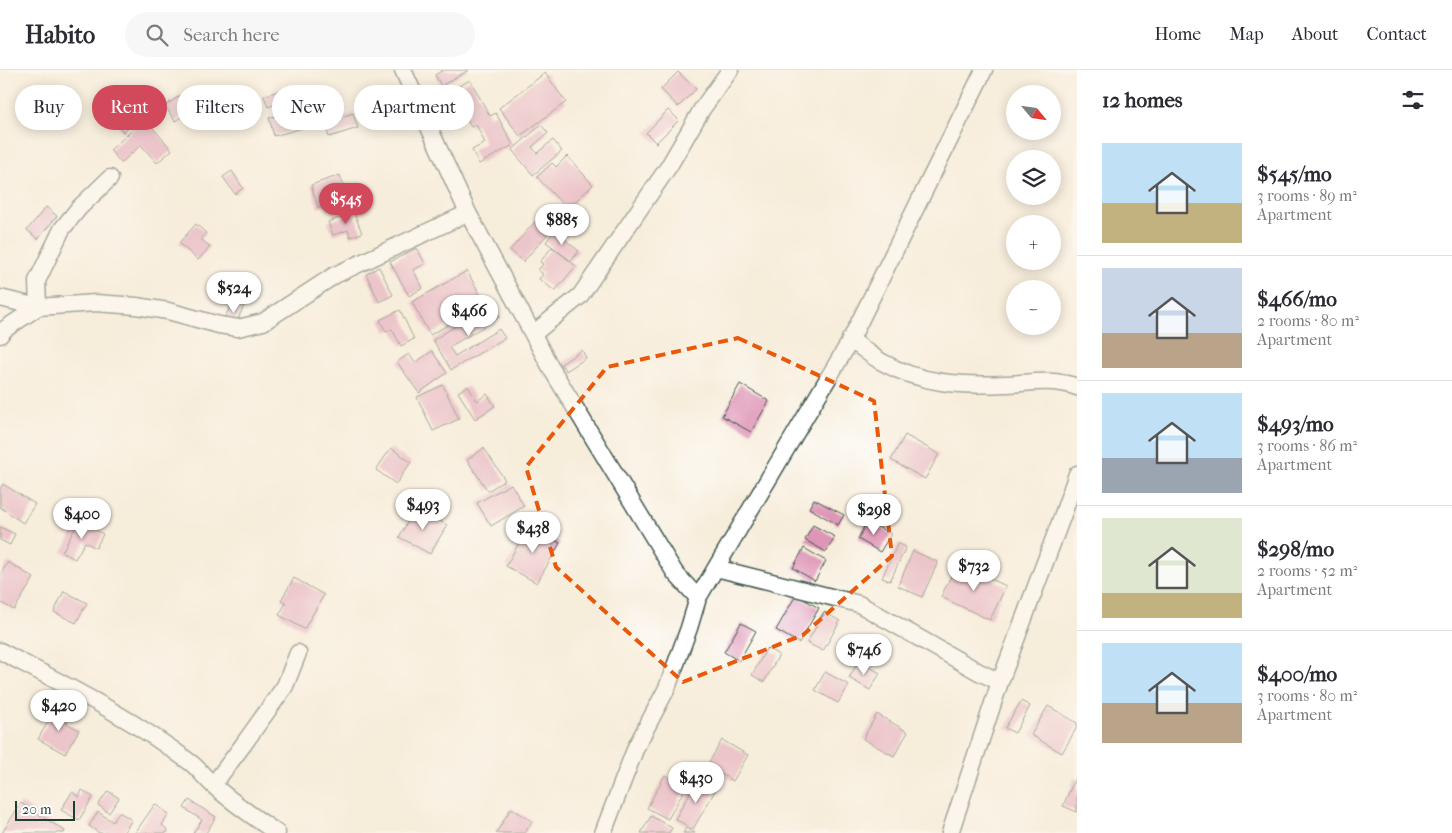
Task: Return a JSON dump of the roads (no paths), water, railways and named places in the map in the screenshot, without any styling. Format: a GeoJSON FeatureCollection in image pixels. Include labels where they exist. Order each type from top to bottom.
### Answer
{"type":"FeatureCollection","features":[{"type":"Feature","properties":{"kind":"street"},"geometry":{"type":"LineString","coordinates":[[403,70],[468,213],[556,377],[675,573],[698,598]]}},
{"type":"Feature","properties":{"kind":"street"},"geometry":{"type":"LineString","coordinates":[[533,334],[580,296],[642,207],[669,166],[702,109],[730,70]]}},
{"type":"Feature","properties":{"kind":"street"},"geometry":{"type":"LineString","coordinates":[[603,833],[636,747],[667,688],[698,598],[850,340],[984,70]]}},
{"type":"Feature","properties":{"kind":"street"},"geometry":{"type":"LineString","coordinates":[[38,307],[37,281],[62,229],[79,208],[110,178]]}},
{"type":"Feature","properties":{"kind":"street"},"geometry":{"type":"LineString","coordinates":[[0,298],[38,307],[96,302],[136,306],[168,311],[219,325],[238,328],[263,322],[335,275],[468,213]]}},
{"type":"Feature","properties":{"kind":"street"},"geometry":{"type":"LineString","coordinates":[[0,335],[5,329],[38,307]]}},
{"type":"Feature","properties":{"kind":"street"},"geometry":{"type":"LineString","coordinates":[[850,340],[882,362],[935,382],[961,385],[1060,382],[1077,387]]}},
{"type":"Feature","properties":{"kind":"street"},"geometry":{"type":"LineString","coordinates":[[950,833],[1000,682],[1077,474]]}},
{"type":"Feature","properties":{"kind":"street"},"geometry":{"type":"LineString","coordinates":[[716,568],[859,604],[973,669],[1000,682]]}},
{"type":"Feature","properties":{"kind":"street"},"geometry":{"type":"LineString","coordinates":[[0,651],[93,699],[193,764],[213,785],[277,833]]}},
{"type":"Feature","properties":{"kind":"street"},"geometry":{"type":"LineString","coordinates":[[213,785],[284,686],[298,653]]}}]}
